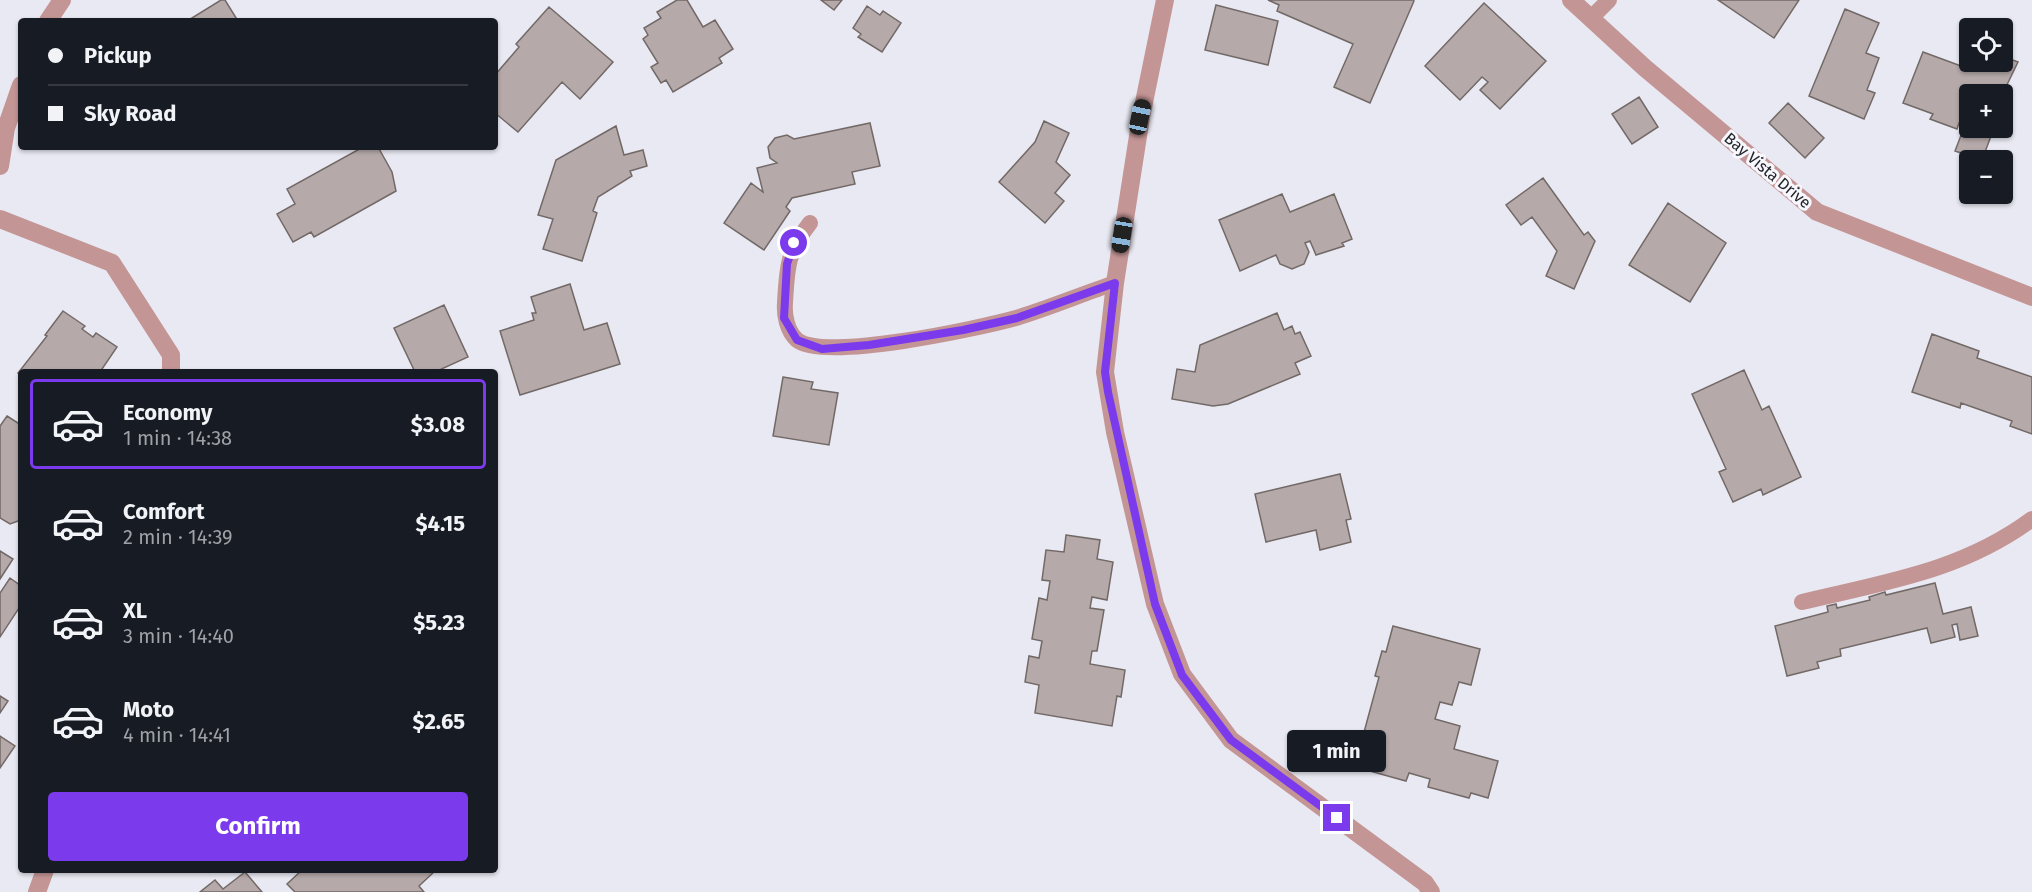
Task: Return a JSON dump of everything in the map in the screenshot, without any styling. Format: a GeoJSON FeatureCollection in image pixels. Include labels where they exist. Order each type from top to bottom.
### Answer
{"type":"FeatureCollection","features":[{"type":"Feature","properties":{"kind":"street"},"geometry":{"type":"LineString","coordinates":[[50,18],[62,0]]}},
{"type":"Feature","properties":{"kind":"street"},"geometry":{"type":"LineString","coordinates":[[1165,0],[1140,117],[1115,283],[1105,372],[1155,604],[1182,675],[1231,740],[1425,883],[1431,892]]}},
{"type":"Feature","properties":{"kind":"street","name":"Bay Vista Drive"},"geometry":{"type":"LineString","coordinates":[[1571,0],[1645,68],[1817,212],[2032,297]]}},
{"type":"Feature","properties":{"kind":"street"},"geometry":{"type":"LineString","coordinates":[[0,166],[6,128],[18,94]]}},
{"type":"Feature","properties":{"kind":"street"},"geometry":{"type":"LineString","coordinates":[[0,219],[112,264],[171,355],[171,369]]}},
{"type":"Feature","properties":{"kind":"street"},"geometry":{"type":"LineString","coordinates":[[37,892],[44,873]]}},
{"type":"Feature","properties":{"kind":"lane"},"geometry":{"type":"LineString","coordinates":[[1591,18],[1609,0]]}},
{"type":"Feature","properties":{"kind":"lane"},"geometry":{"type":"LineString","coordinates":[[810,223],[794,243],[787,264],[784,318],[797,340],[822,349],[955,332],[1017,318],[1115,283]]}},
{"type":"Feature","properties":{"kind":"lane"},"geometry":{"type":"LineString","coordinates":[[1802,602],[1923,573],[1962,561],[2012,534],[2032,519]]}},
{"type":"Feature","properties":{"kind":"building"},"geometry":{"type":"Polygon","coordinates":[[[221,0],[225,0],[236,18],[192,18],[221,0]]]}},
{"type":"Feature","properties":{"kind":"building"},"geometry":{"type":"Polygon","coordinates":[[[677,0],[687,0],[703,27],[715,20],[733,49],[719,58],[722,63],[673,92],[666,80],[661,83],[651,67],[658,63],[643,39],[648,35],[644,28],[661,18],[657,12],[677,0]]]}},
{"type":"Feature","properties":{"kind":"building"},"geometry":{"type":"Polygon","coordinates":[[[821,0],[842,0],[834,10],[821,0]]]}},
{"type":"Feature","properties":{"kind":"building"},"geometry":{"type":"Polygon","coordinates":[[[1268,0],[1414,1],[1370,103],[1334,87],[1353,44],[1277,11],[1279,5],[1268,0]]]}},
{"type":"Feature","properties":{"kind":"building"},"geometry":{"type":"Polygon","coordinates":[[[1718,0],[1799,0],[1774,38],[1718,0]]]}},
{"type":"Feature","properties":{"kind":"building"},"geometry":{"type":"Polygon","coordinates":[[[1484,3],[1546,61],[1500,109],[1480,90],[1488,82],[1482,77],[1460,100],[1425,66],[1484,3]]]}},
{"type":"Feature","properties":{"kind":"building"},"geometry":{"type":"Polygon","coordinates":[[[1216,5],[1278,21],[1268,65],[1205,50],[1216,5]]]}},
{"type":"Feature","properties":{"kind":"building"},"geometry":{"type":"Polygon","coordinates":[[[867,6],[880,15],[883,11],[901,23],[882,52],[858,37],[861,34],[853,28],[867,6]]]}},
{"type":"Feature","properties":{"kind":"building"},"geometry":{"type":"Polygon","coordinates":[[[549,7],[613,62],[580,99],[562,82],[518,132],[498,115],[498,72],[519,47],[516,44],[549,7]]]}},
{"type":"Feature","properties":{"kind":"building"},"geometry":{"type":"Polygon","coordinates":[[[1845,9],[1879,23],[1866,53],[1879,58],[1867,90],[1875,93],[1864,119],[1809,96],[1845,9]]]}},
{"type":"Feature","properties":{"kind":"building"},"geometry":{"type":"Polygon","coordinates":[[[1923,52],[1959,65],[1959,72],[2013,72],[2013,60],[2018,62],[2007,84],[1959,84],[1957,129],[1930,119],[1933,114],[1903,103],[1923,52]]]}},
{"type":"Feature","properties":{"kind":"building"},"geometry":{"type":"Polygon","coordinates":[[[1639,97],[1658,127],[1632,144],[1612,114],[1639,97]]]}},
{"type":"Feature","properties":{"kind":"building"},"geometry":{"type":"Polygon","coordinates":[[[1788,103],[1824,138],[1805,158],[1769,123],[1788,103]]]}},
{"type":"Feature","properties":{"kind":"building"},"geometry":{"type":"Polygon","coordinates":[[[1044,121],[1069,133],[1056,162],[1070,175],[1055,193],[1064,201],[1045,223],[999,182],[1035,142],[1044,121]]]}},
{"type":"Feature","properties":{"kind":"building"},"geometry":{"type":"Polygon","coordinates":[[[870,123],[880,166],[852,172],[855,184],[792,198],[786,207],[790,211],[764,250],[724,223],[751,183],[763,192],[757,168],[777,163],[770,158],[768,147],[775,138],[787,135],[794,139],[870,123]]]}},
{"type":"Feature","properties":{"kind":"building"},"geometry":{"type":"Polygon","coordinates":[[[616,126],[624,155],[643,150],[647,166],[630,171],[632,176],[598,197],[593,211],[597,213],[582,261],[543,249],[553,219],[538,215],[556,160],[616,126]]]}},
{"type":"Feature","properties":{"kind":"building"},"geometry":{"type":"Polygon","coordinates":[[[1960,138],[1990,138],[1986,150],[1955,151],[1960,138]]]}},
{"type":"Feature","properties":{"kind":"building"},"geometry":{"type":"Polygon","coordinates":[[[358,150],[380,150],[392,172],[396,191],[314,237],[311,232],[293,242],[277,214],[295,204],[287,189],[358,150]]]}},
{"type":"Feature","properties":{"kind":"building"},"geometry":{"type":"Polygon","coordinates":[[[1543,178],[1584,235],[1588,232],[1595,241],[1574,289],[1546,276],[1557,251],[1532,217],[1521,225],[1506,205],[1543,178]]]}},
{"type":"Feature","properties":{"kind":"building"},"geometry":{"type":"Polygon","coordinates":[[[1282,194],[1290,212],[1334,194],[1352,239],[1342,243],[1344,246],[1316,255],[1310,241],[1305,243],[1309,252],[1304,264],[1292,269],[1280,264],[1276,255],[1240,271],[1219,220],[1282,194]]]}},
{"type":"Feature","properties":{"kind":"building"},"geometry":{"type":"Polygon","coordinates":[[[1668,203],[1726,243],[1690,302],[1629,265],[1668,203]]]}},
{"type":"Feature","properties":{"kind":"building"},"geometry":{"type":"Polygon","coordinates":[[[570,284],[584,330],[607,323],[620,364],[520,395],[500,331],[534,320],[532,313],[536,313],[531,297],[570,284]]]}},
{"type":"Feature","properties":{"kind":"building"},"geometry":{"type":"Polygon","coordinates":[[[444,305],[468,357],[442,369],[414,369],[394,328],[444,305]]]}},
{"type":"Feature","properties":{"kind":"building"},"geometry":{"type":"Polygon","coordinates":[[[63,311],[85,326],[82,329],[93,337],[96,333],[117,347],[102,369],[21,369],[47,336],[45,335],[63,311]]]}},
{"type":"Feature","properties":{"kind":"building"},"geometry":{"type":"Polygon","coordinates":[[[1277,313],[1284,330],[1292,326],[1295,334],[1300,332],[1311,356],[1295,363],[1300,374],[1228,404],[1213,406],[1172,399],[1177,369],[1195,372],[1200,345],[1277,313]]]}},
{"type":"Feature","properties":{"kind":"building"},"geometry":{"type":"Polygon","coordinates":[[[1932,334],[1979,351],[1977,358],[2032,377],[2032,434],[2010,426],[2012,421],[1961,403],[1960,408],[1912,392],[1932,334]]]}},
{"type":"Feature","properties":{"kind":"building"},"geometry":{"type":"Polygon","coordinates":[[[1744,370],[1762,410],[1769,406],[1801,477],[1763,495],[1761,489],[1733,502],[1719,472],[1726,469],[1692,394],[1744,370]]]}},
{"type":"Feature","properties":{"kind":"building"},"geometry":{"type":"Polygon","coordinates":[[[783,377],[813,382],[811,389],[838,393],[829,445],[773,436],[783,377]]]}},
{"type":"Feature","properties":{"kind":"building"},"geometry":{"type":"Polygon","coordinates":[[[7,416],[18,423],[18,521],[10,524],[0,518],[0,426],[7,416]]]}},
{"type":"Feature","properties":{"kind":"building"},"geometry":{"type":"Polygon","coordinates":[[[1340,474],[1351,519],[1346,520],[1351,542],[1320,550],[1316,530],[1266,542],[1255,494],[1340,474]]]}},
{"type":"Feature","properties":{"kind":"building"},"geometry":{"type":"Polygon","coordinates":[[[1066,535],[1100,540],[1097,559],[1113,562],[1107,600],[1092,597],[1090,608],[1104,610],[1097,651],[1092,651],[1090,664],[1125,670],[1121,697],[1117,696],[1112,726],[1035,713],[1039,685],[1025,682],[1029,656],[1039,658],[1042,641],[1032,639],[1039,598],[1047,600],[1050,581],[1042,580],[1046,550],[1064,552],[1066,535]]]}},
{"type":"Feature","properties":{"kind":"building"},"geometry":{"type":"Polygon","coordinates":[[[0,551],[13,559],[0,579],[0,551]]]}},
{"type":"Feature","properties":{"kind":"building"},"geometry":{"type":"Polygon","coordinates":[[[10,578],[18,584],[18,610],[0,637],[0,593],[10,578]]]}},
{"type":"Feature","properties":{"kind":"building"},"geometry":{"type":"Polygon","coordinates":[[[1935,583],[1943,614],[1971,607],[1978,636],[1960,640],[1957,624],[1952,625],[1955,637],[1931,643],[1927,628],[1840,649],[1841,656],[1817,662],[1819,668],[1787,676],[1775,626],[1828,612],[1827,606],[1836,604],[1837,608],[1870,600],[1869,597],[1885,592],[1886,595],[1935,583]]]}},
{"type":"Feature","properties":{"kind":"building"},"geometry":{"type":"Polygon","coordinates":[[[1393,626],[1480,649],[1471,685],[1459,682],[1452,705],[1440,702],[1435,719],[1460,726],[1454,749],[1498,761],[1488,798],[1471,793],[1469,798],[1428,787],[1430,779],[1409,773],[1406,781],[1366,770],[1368,761],[1357,758],[1379,677],[1375,676],[1382,651],[1386,652],[1393,626]]]}},
{"type":"Feature","properties":{"kind":"building"},"geometry":{"type":"Polygon","coordinates":[[[0,696],[8,701],[0,713],[0,696]]]}},
{"type":"Feature","properties":{"kind":"building"},"geometry":{"type":"Polygon","coordinates":[[[0,736],[15,746],[0,768],[0,736]]]}},
{"type":"Feature","properties":{"kind":"building"},"geometry":{"type":"Polygon","coordinates":[[[246,873],[262,892],[200,892],[215,880],[223,889],[246,873]]]}},
{"type":"Feature","properties":{"kind":"building"},"geometry":{"type":"Polygon","coordinates":[[[299,873],[433,873],[419,886],[424,892],[295,892],[287,884],[299,873]]]}},
{"type":"Feature","properties":{"kind":"route"},"geometry":{"type":"LineString","coordinates":[[794,243],[787,264],[784,318],[797,340],[822,349],[945,334],[1017,318],[1115,283],[1105,372],[1108,392],[1115,432],[1155,604],[1182,675],[1231,740],[1337,818]]}}]}
